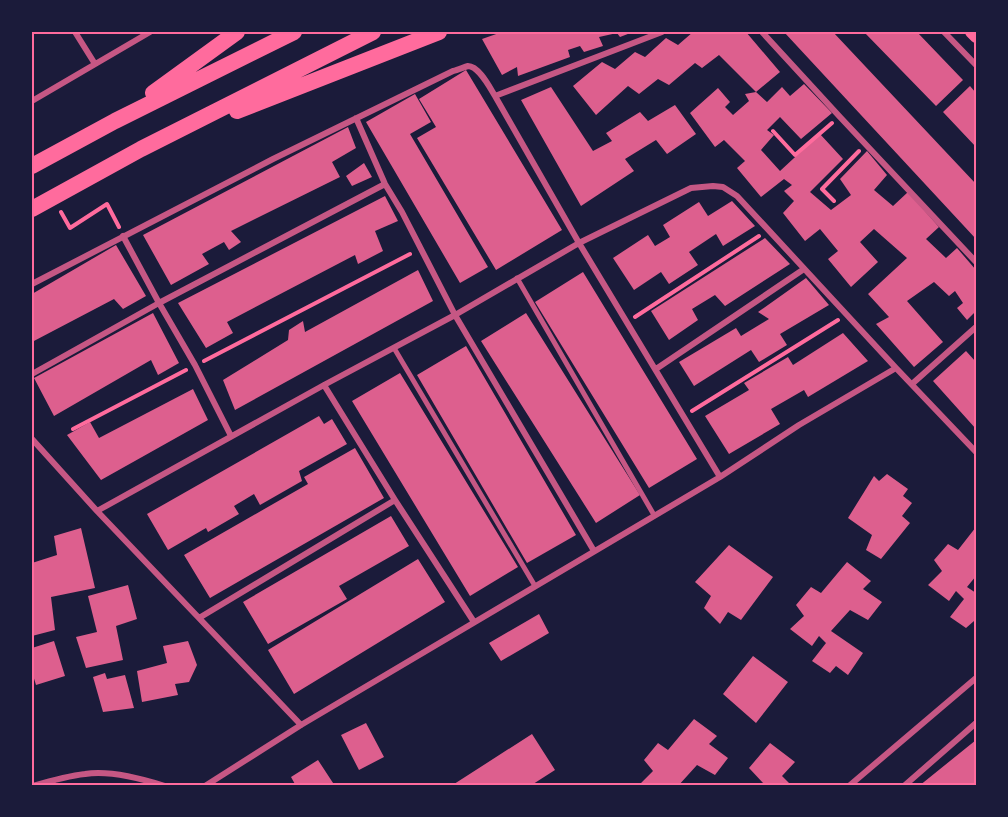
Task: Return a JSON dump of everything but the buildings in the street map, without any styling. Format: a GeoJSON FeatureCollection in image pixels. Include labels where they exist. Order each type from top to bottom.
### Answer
{"type":"FeatureCollection","features":[{"type":"Feature","properties":{"kind":"highway"},"geometry":{"type":"LineString","coordinates":[[115,121],[237,32]]}},
{"type":"Feature","properties":{"kind":"highway"},"geometry":{"type":"LineString","coordinates":[[32,166],[115,121],[294,32]]}},
{"type":"Feature","properties":{"kind":"highway"},"geometry":{"type":"LineString","coordinates":[[32,209],[141,149],[373,32]]}},
{"type":"Feature","properties":{"kind":"highway"},"geometry":{"type":"LineString","coordinates":[[141,149],[440,32]]}},
{"type":"Feature","properties":{"kind":"main road"},"geometry":{"type":"LineString","coordinates":[[971,32],[976,37]]}},
{"type":"Feature","properties":{"kind":"street"},"geometry":{"type":"LineString","coordinates":[[75,32],[95,64]]}},
{"type":"Feature","properties":{"kind":"street"},"geometry":{"type":"LineString","coordinates":[[32,101],[150,32]]}},
{"type":"Feature","properties":{"kind":"street"},"geometry":{"type":"LineString","coordinates":[[495,96],[662,32]]}},
{"type":"Feature","properties":{"kind":"street"},"geometry":{"type":"LineString","coordinates":[[762,32],[976,262]]}},
{"type":"Feature","properties":{"kind":"street"},"geometry":{"type":"LineString","coordinates":[[944,32],[976,65]]}},
{"type":"Feature","properties":{"kind":"street"},"geometry":{"type":"LineString","coordinates":[[32,284],[356,118],[453,71],[467,66],[475,68],[495,96],[579,243],[720,477]]}},
{"type":"Feature","properties":{"kind":"street"},"geometry":{"type":"LineString","coordinates":[[356,118],[386,184],[455,315],[594,551]]}},
{"type":"Feature","properties":{"kind":"street"},"geometry":{"type":"LineString","coordinates":[[32,374],[159,303],[386,184]]}},
{"type":"Feature","properties":{"kind":"street"},"geometry":{"type":"LineString","coordinates":[[97,512],[231,436],[455,315],[579,243],[691,188],[704,186],[723,187],[737,196],[976,452]]}},
{"type":"Feature","properties":{"kind":"street"},"geometry":{"type":"LineString","coordinates":[[123,236],[195,365],[231,436]]}},
{"type":"Feature","properties":{"kind":"street"},"geometry":{"type":"LineString","coordinates":[[656,369],[804,269]]}},
{"type":"Feature","properties":{"kind":"street"},"geometry":{"type":"LineString","coordinates":[[517,278],[654,515]]}},
{"type":"Feature","properties":{"kind":"street"},"geometry":{"type":"LineString","coordinates":[[912,384],[976,327]]}},
{"type":"Feature","properties":{"kind":"street"},"geometry":{"type":"LineString","coordinates":[[394,348],[535,586]]}},
{"type":"Feature","properties":{"kind":"street"},"geometry":{"type":"LineString","coordinates":[[205,786],[301,725],[720,477],[799,425],[896,368]]}},
{"type":"Feature","properties":{"kind":"street"},"geometry":{"type":"LineString","coordinates":[[324,385],[474,622]]}},
{"type":"Feature","properties":{"kind":"street"},"geometry":{"type":"LineString","coordinates":[[32,439],[97,512],[301,725]]}},
{"type":"Feature","properties":{"kind":"street"},"geometry":{"type":"LineString","coordinates":[[199,618],[395,500]]}},
{"type":"Feature","properties":{"kind":"street"},"geometry":{"type":"LineString","coordinates":[[850,785],[976,678]]}},
{"type":"Feature","properties":{"kind":"street"},"geometry":{"type":"LineString","coordinates":[[904,786],[976,723]]}},
{"type":"Feature","properties":{"kind":"street"},"geometry":{"type":"LineString","coordinates":[[33,786],[87,773],[141,779],[165,786]]}},
{"type":"Feature","properties":{"kind":"path"},"geometry":{"type":"LineString","coordinates":[[773,131],[795,155],[840,117]]}},
{"type":"Feature","properties":{"kind":"path"},"geometry":{"type":"LineString","coordinates":[[834,201],[822,189],[866,144]]}},
{"type":"Feature","properties":{"kind":"path"},"geometry":{"type":"LineString","coordinates":[[70,228],[107,204],[123,236]]}},
{"type":"Feature","properties":{"kind":"path"},"geometry":{"type":"LineString","coordinates":[[627,322],[768,230]]}},
{"type":"Feature","properties":{"kind":"path"},"geometry":{"type":"LineString","coordinates":[[73,429],[420,249]]}},
{"type":"Feature","properties":{"kind":"path"},"geometry":{"type":"LineString","coordinates":[[683,416],[847,314]]}}]}
